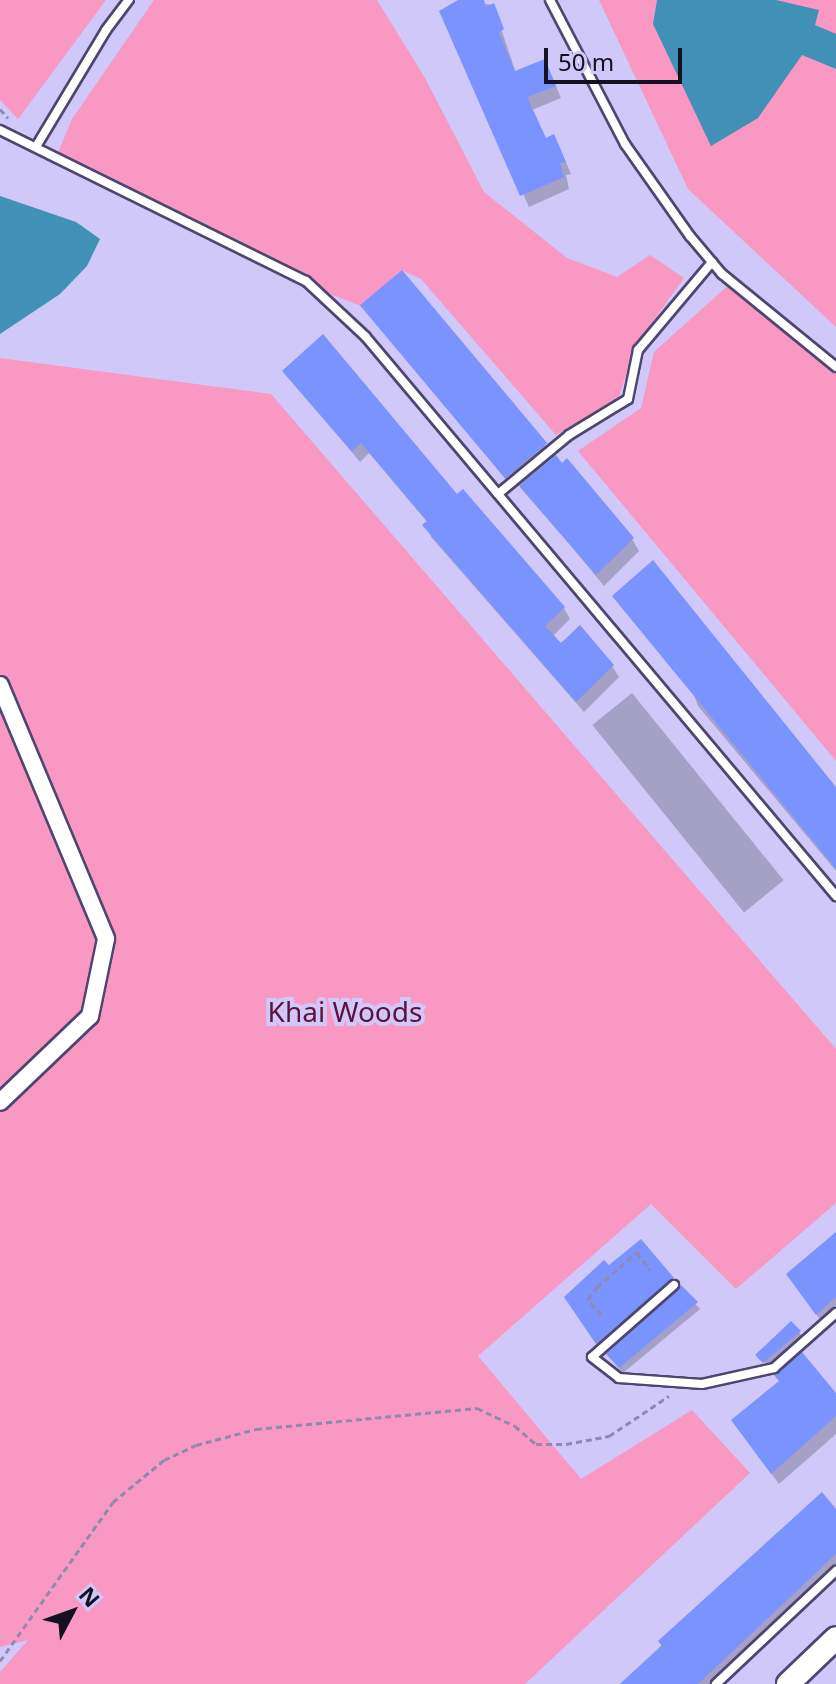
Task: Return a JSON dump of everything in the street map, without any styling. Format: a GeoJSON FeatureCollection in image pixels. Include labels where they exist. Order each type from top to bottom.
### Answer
{"type":"FeatureCollection","features":[{"type":"Feature","properties":{"kind":"street"},"geometry":{"type":"LineString","coordinates":[[0,685],[106,939],[90,1016],[0,1102]]}},
{"type":"Feature","properties":{"kind":"street"},"geometry":{"type":"LineString","coordinates":[[788,1684],[836,1638]]}},
{"type":"Feature","properties":{"kind":"lane"},"geometry":{"type":"LineString","coordinates":[[37,145],[129,0]]}},
{"type":"Feature","properties":{"kind":"lane"},"geometry":{"type":"LineString","coordinates":[[550,0],[625,144],[712,262],[836,367]]}},
{"type":"Feature","properties":{"kind":"lane"},"geometry":{"type":"LineString","coordinates":[[0,130],[37,145],[306,281],[365,336],[836,896]]}},
{"type":"Feature","properties":{"kind":"lane"},"geometry":{"type":"LineString","coordinates":[[498,494],[569,435],[628,399],[638,350],[712,262]]}},
{"type":"Feature","properties":{"kind":"lane"},"geometry":{"type":"LineString","coordinates":[[674,1285],[592,1357],[619,1378],[702,1384],[774,1368],[836,1313]]}},
{"type":"Feature","properties":{"kind":"lane"},"geometry":{"type":"LineString","coordinates":[[716,1684],[836,1571]]}},
{"type":"Feature","properties":{"kind":"path"},"geometry":{"type":"LineString","coordinates":[[601,1315],[588,1299],[597,1287],[637,1252],[650,1270]]}},
{"type":"Feature","properties":{"kind":"path"},"geometry":{"type":"LineString","coordinates":[[0,1661],[113,1502],[164,1460],[196,1445],[256,1429],[477,1408],[515,1426],[536,1444],[566,1444],[609,1436],[668,1396],[702,1384]]}},
{"type":"Feature","properties":{"kind":"green space"},"geometry":{"type":"Polygon","coordinates":[[[0,0],[106,0],[18,119],[0,100],[0,0]]]}},
{"type":"Feature","properties":{"kind":"green space"},"geometry":{"type":"Polygon","coordinates":[[[154,0],[377,0],[425,78],[484,192],[567,258],[617,277],[650,255],[684,278],[635,346],[619,397],[556,435],[421,279],[401,270],[361,306],[312,287],[57,155],[72,119],[154,0]]]}},
{"type":"Feature","properties":{"kind":"green space"},"geometry":{"type":"Polygon","coordinates":[[[599,0],[836,0],[836,327],[688,189],[599,0]]]}},
{"type":"Feature","properties":{"kind":"green space"},"geometry":{"type":"Polygon","coordinates":[[[732,282],[836,369],[836,761],[578,451],[641,408],[654,352],[732,282]]]}},
{"type":"Feature","properties":{"kind":"green space","name":"Khai Woods"},"geometry":{"type":"Polygon","coordinates":[[[0,358],[271,394],[836,1049],[836,1203],[736,1289],[651,1204],[478,1356],[581,1479],[692,1410],[750,1473],[525,1684],[0,1684],[0,1672],[28,1640],[0,1647],[0,358]]]}},
{"type":"Feature","properties":{"kind":"water"},"geometry":{"type":"Polygon","coordinates":[[[657,0],[776,0],[819,10],[815,25],[836,34],[836,69],[802,55],[758,118],[711,146],[653,24],[657,0]]]}},
{"type":"Feature","properties":{"kind":"water"},"geometry":{"type":"Polygon","coordinates":[[[0,196],[76,222],[100,239],[87,266],[60,294],[0,334],[0,196]]]}},
{"type":"Feature","properties":{"kind":"building"},"geometry":{"type":"Polygon","coordinates":[[[458,0],[484,0],[486,7],[494,3],[504,29],[499,33],[515,71],[545,59],[556,86],[527,97],[546,138],[554,134],[566,162],[560,163],[564,177],[520,196],[439,11],[458,0]]]}},
{"type":"Feature","properties":{"kind":"building"},"geometry":{"type":"Polygon","coordinates":[[[402,270],[547,443],[505,478],[360,305],[402,270]]]}},
{"type":"Feature","properties":{"kind":"building"},"geometry":{"type":"Polygon","coordinates":[[[323,334],[457,494],[463,489],[565,607],[545,626],[561,643],[580,625],[614,665],[576,702],[422,525],[427,521],[361,443],[352,452],[282,371],[323,334]]]}},
{"type":"Feature","properties":{"kind":"building"},"geometry":{"type":"Polygon","coordinates":[[[556,455],[562,463],[567,458],[634,538],[596,575],[519,486],[556,455]]]}},
{"type":"Feature","properties":{"kind":"building"},"geometry":{"type":"Polygon","coordinates":[[[653,560],[836,787],[836,869],[612,596],[653,560]]]}},
{"type":"Feature","properties":{"kind":"building"},"geometry":{"type":"Polygon","coordinates":[[[836,1232],[836,1297],[816,1315],[786,1274],[836,1232]]]}},
{"type":"Feature","properties":{"kind":"building"},"geometry":{"type":"Polygon","coordinates":[[[641,1239],[674,1278],[596,1344],[564,1297],[604,1260],[609,1265],[641,1239]]]}},
{"type":"Feature","properties":{"kind":"building"},"geometry":{"type":"Polygon","coordinates":[[[681,1285],[698,1302],[619,1368],[606,1354],[681,1285]]]}},
{"type":"Feature","properties":{"kind":"building"},"geometry":{"type":"Polygon","coordinates":[[[791,1321],[801,1331],[763,1363],[755,1355],[791,1321]]]}},
{"type":"Feature","properties":{"kind":"building"},"geometry":{"type":"Polygon","coordinates":[[[802,1352],[836,1393],[836,1416],[771,1474],[731,1420],[779,1381],[774,1375],[802,1352]]]}},
{"type":"Feature","properties":{"kind":"building"},"geometry":{"type":"Polygon","coordinates":[[[822,1492],[836,1509],[836,1554],[698,1684],[620,1684],[662,1646],[658,1641],[822,1492]]]}}]}
